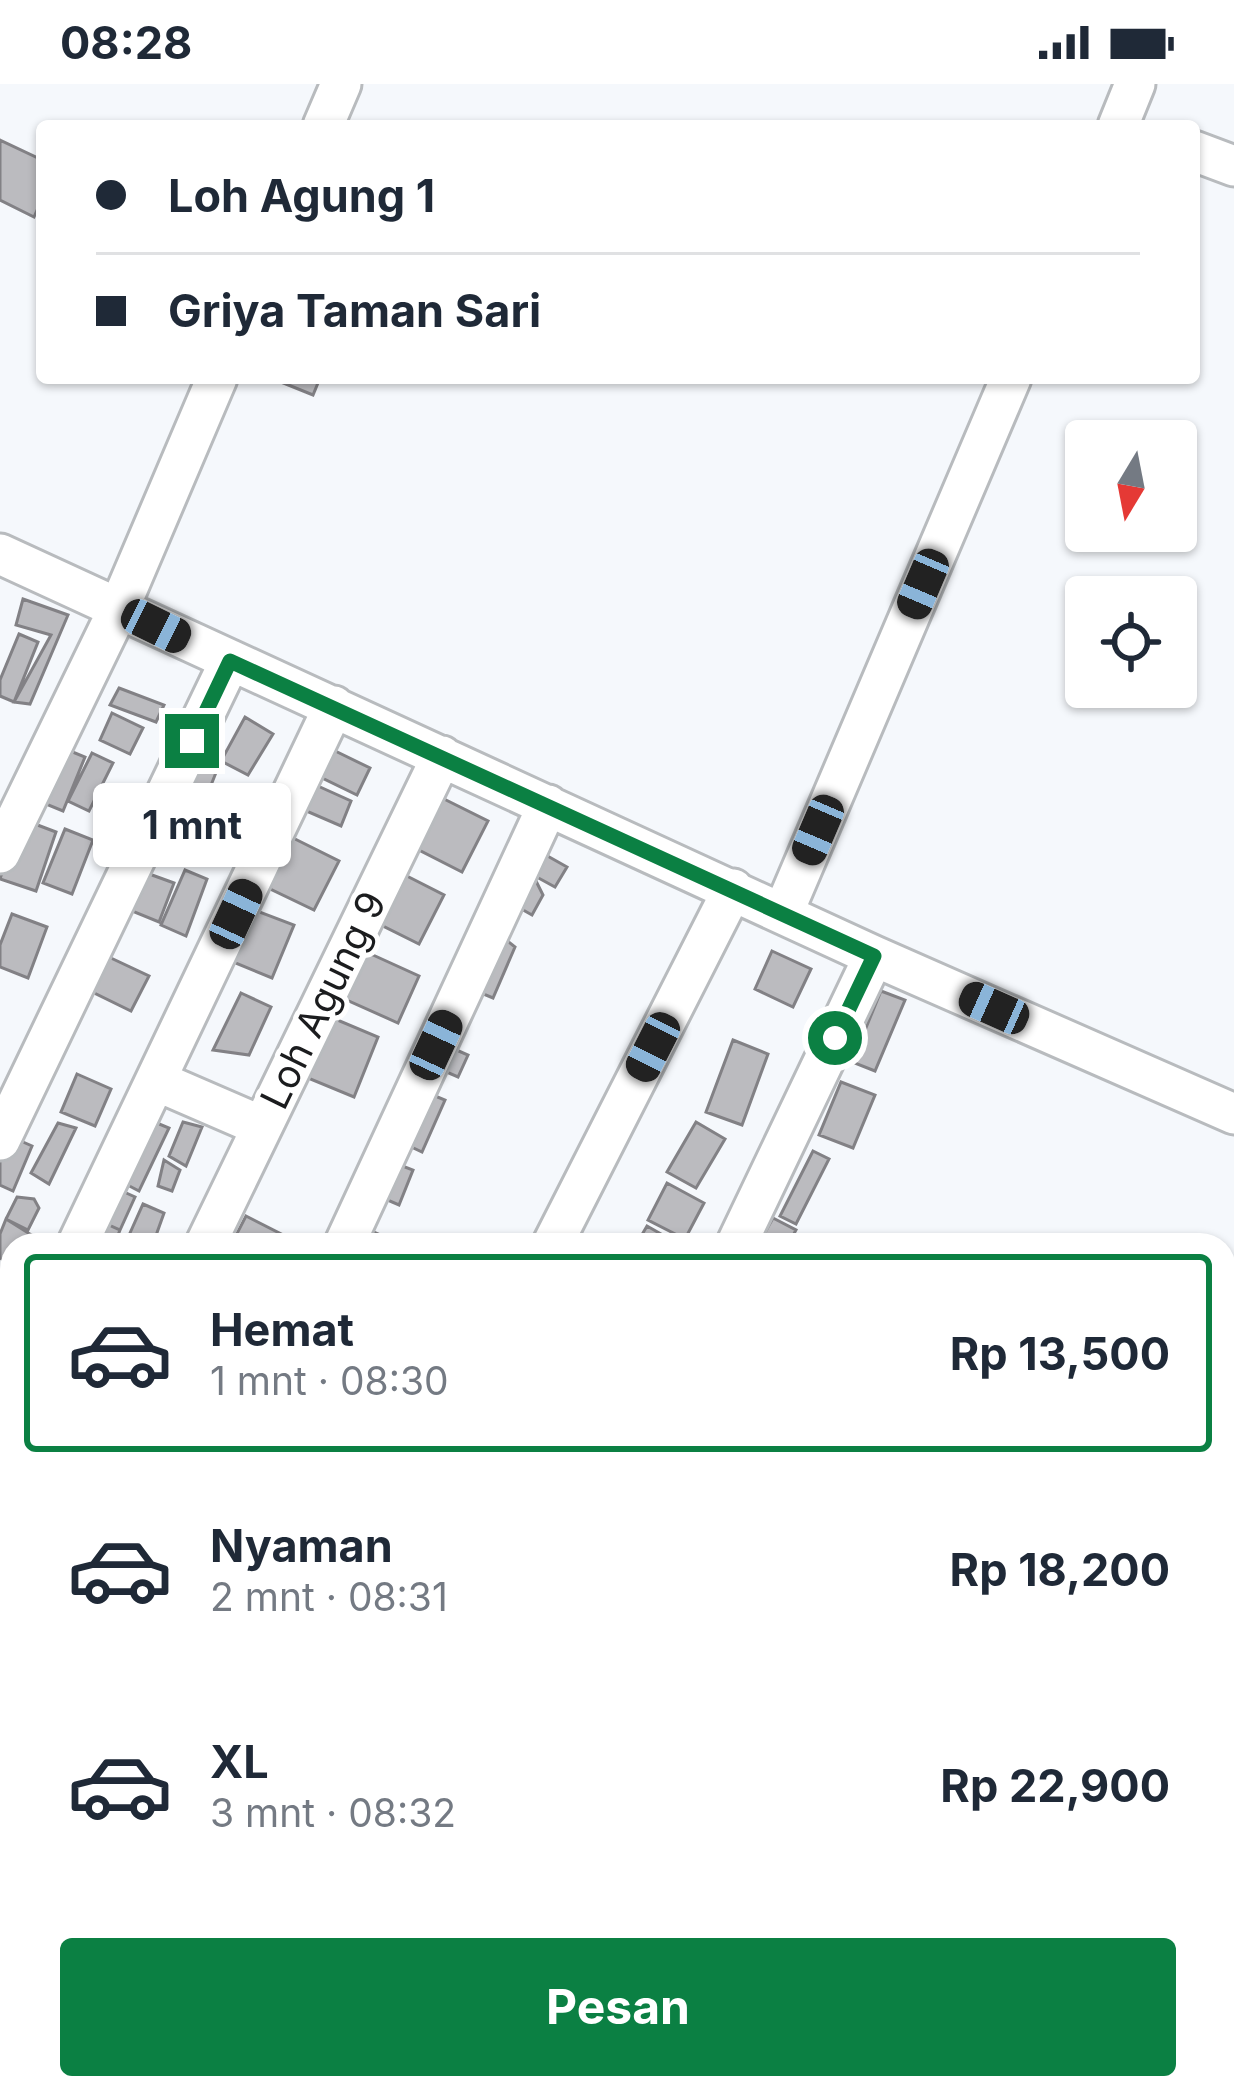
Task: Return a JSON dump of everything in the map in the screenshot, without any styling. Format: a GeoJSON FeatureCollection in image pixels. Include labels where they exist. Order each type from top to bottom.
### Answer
{"type":"FeatureCollection","features":[{"type":"Feature","properties":{"kind":"street"},"geometry":{"type":"LineString","coordinates":[[326,120],[341,84]]}},
{"type":"Feature","properties":{"kind":"street"},"geometry":{"type":"LineString","coordinates":[[1124,120],[1135,84]]}},
{"type":"Feature","properties":{"kind":"street"},"geometry":{"type":"LineString","coordinates":[[1200,153],[1234,166]]}},
{"type":"Feature","properties":{"kind":"street"},"geometry":{"type":"LineString","coordinates":[[0,853],[119,608],[214,384]]}},
{"type":"Feature","properties":{"kind":"street"},"geometry":{"type":"LineString","coordinates":[[783,913],[1008,384]]}},
{"type":"Feature","properties":{"kind":"street"},"geometry":{"type":"LineString","coordinates":[[2,561],[119,608],[874,956],[1234,1114]]}},
{"type":"Feature","properties":{"kind":"street"},"geometry":{"type":"LineString","coordinates":[[0,1140],[230,661]]}},
{"type":"Feature","properties":{"kind":"street"},"geometry":{"type":"LineString","coordinates":[[83,1233],[334,706]]}},
{"type":"Feature","properties":{"kind":"street","name":"Loh Agung 9"},"geometry":{"type":"LineString","coordinates":[[211,1233],[442,756]]}},
{"type":"Feature","properties":{"kind":"street"},"geometry":{"type":"LineString","coordinates":[[350,1233],[548,806]]}},
{"type":"Feature","properties":{"kind":"street"},"geometry":{"type":"LineString","coordinates":[[559,1233],[733,889]]}},
{"type":"Feature","properties":{"kind":"street"},"geometry":{"type":"LineString","coordinates":[[742,1233],[874,956]]}},
{"type":"Feature","properties":{"kind":"street"},"geometry":{"type":"LineString","coordinates":[[157,1081],[261,1126]]}},
{"type":"Feature","properties":{"kind":"building"},"geometry":{"type":"Polygon","coordinates":[[[0,140],[36,157],[36,212],[34,217],[0,200],[0,140]]]}},
{"type":"Feature","properties":{"kind":"building"},"geometry":{"type":"Polygon","coordinates":[[[286,384],[318,384],[313,395],[286,384]]]}},
{"type":"Feature","properties":{"kind":"building"},"geometry":{"type":"Polygon","coordinates":[[[23,599],[68,615],[30,704],[14,702],[51,635],[16,625],[23,599]]]}},
{"type":"Feature","properties":{"kind":"building"},"geometry":{"type":"Polygon","coordinates":[[[19,634],[38,642],[14,702],[0,696],[0,680],[19,634]]]}},
{"type":"Feature","properties":{"kind":"building"},"geometry":{"type":"Polygon","coordinates":[[[119,688],[164,705],[156,722],[110,705],[119,688]]]}},
{"type":"Feature","properties":{"kind":"building"},"geometry":{"type":"Polygon","coordinates":[[[112,713],[143,728],[130,754],[100,740],[112,713]]]}},
{"type":"Feature","properties":{"kind":"building"},"geometry":{"type":"Polygon","coordinates":[[[245,717],[273,734],[248,775],[221,761],[245,717]]]}},
{"type":"Feature","properties":{"kind":"building"},"geometry":{"type":"Polygon","coordinates":[[[58,746],[85,757],[63,811],[36,800],[58,746]]]}},
{"type":"Feature","properties":{"kind":"building"},"geometry":{"type":"Polygon","coordinates":[[[325,746],[370,768],[357,795],[312,773],[325,746]]]}},
{"type":"Feature","properties":{"kind":"building"},"geometry":{"type":"Polygon","coordinates":[[[92,753],[113,763],[89,811],[68,801],[92,753]]]}},
{"type":"Feature","properties":{"kind":"building"},"geometry":{"type":"Polygon","coordinates":[[[190,755],[219,765],[202,808],[168,798],[190,755]]]}},
{"type":"Feature","properties":{"kind":"building"},"geometry":{"type":"Polygon","coordinates":[[[309,782],[351,801],[341,826],[297,807],[309,782]]]}},
{"type":"Feature","properties":{"kind":"building"},"geometry":{"type":"Polygon","coordinates":[[[217,789],[231,795],[219,827],[196,819],[217,789]]]}},
{"type":"Feature","properties":{"kind":"building"},"geometry":{"type":"Polygon","coordinates":[[[168,798],[190,806],[176,838],[150,827],[168,798]]]}},
{"type":"Feature","properties":{"kind":"building"},"geometry":{"type":"Polygon","coordinates":[[[442,798],[488,821],[462,872],[417,849],[442,798]]]}},
{"type":"Feature","properties":{"kind":"building"},"geometry":{"type":"Polygon","coordinates":[[[19,818],[56,832],[36,891],[0,879],[19,818]]]}},
{"type":"Feature","properties":{"kind":"building"},"geometry":{"type":"Polygon","coordinates":[[[192,825],[212,831],[201,857],[180,845],[192,825]]]}},
{"type":"Feature","properties":{"kind":"building"},"geometry":{"type":"Polygon","coordinates":[[[65,829],[93,840],[72,894],[43,883],[65,829]]]}},
{"type":"Feature","properties":{"kind":"building"},"geometry":{"type":"Polygon","coordinates":[[[287,835],[339,861],[314,910],[262,885],[287,835]]]}},
{"type":"Feature","properties":{"kind":"building"},"geometry":{"type":"Polygon","coordinates":[[[544,854],[567,867],[555,887],[533,875],[544,854]]]}},
{"type":"Feature","properties":{"kind":"building"},"geometry":{"type":"Polygon","coordinates":[[[185,870],[207,879],[186,936],[161,925],[185,870]]]}},
{"type":"Feature","properties":{"kind":"building"},"geometry":{"type":"Polygon","coordinates":[[[141,871],[174,883],[159,922],[127,909],[141,871]]]}},
{"type":"Feature","properties":{"kind":"building"},"geometry":{"type":"Polygon","coordinates":[[[399,872],[444,895],[419,944],[373,921],[399,872]]]}},
{"type":"Feature","properties":{"kind":"building"},"geometry":{"type":"Polygon","coordinates":[[[533,875],[543,895],[532,915],[516,906],[533,875]]]}},
{"type":"Feature","properties":{"kind":"building"},"geometry":{"type":"Polygon","coordinates":[[[254,910],[294,925],[272,978],[233,962],[254,910]]]}},
{"type":"Feature","properties":{"kind":"building"},"geometry":{"type":"Polygon","coordinates":[[[12,914],[47,927],[28,978],[0,967],[0,945],[12,914]]]}},
{"type":"Feature","properties":{"kind":"building"},"geometry":{"type":"Polygon","coordinates":[[[500,935],[515,947],[493,998],[476,991],[500,935]]]}},
{"type":"Feature","properties":{"kind":"building"},"geometry":{"type":"Polygon","coordinates":[[[362,950],[419,976],[398,1023],[340,997],[362,950]]]}},
{"type":"Feature","properties":{"kind":"building"},"geometry":{"type":"Polygon","coordinates":[[[96,951],[149,976],[131,1011],[80,986],[96,951]]]}},
{"type":"Feature","properties":{"kind":"building"},"geometry":{"type":"Polygon","coordinates":[[[772,951],[811,969],[793,1007],[755,989],[772,951]]]}},
{"type":"Feature","properties":{"kind":"building"},"geometry":{"type":"Polygon","coordinates":[[[881,991],[905,1000],[875,1071],[852,1062],[881,991]]]}},
{"type":"Feature","properties":{"kind":"building"},"geometry":{"type":"Polygon","coordinates":[[[241,993],[271,1007],[249,1055],[213,1050],[241,993]]]}},
{"type":"Feature","properties":{"kind":"building"},"geometry":{"type":"Polygon","coordinates":[[[328,1016],[378,1037],[354,1097],[303,1076],[328,1016]]]}},
{"type":"Feature","properties":{"kind":"building"},"geometry":{"type":"Polygon","coordinates":[[[733,1040],[768,1054],[742,1125],[706,1112],[733,1040]]]}},
{"type":"Feature","properties":{"kind":"building"},"geometry":{"type":"Polygon","coordinates":[[[445,1045],[468,1055],[458,1077],[435,1067],[445,1045]]]}},
{"type":"Feature","properties":{"kind":"building"},"geometry":{"type":"Polygon","coordinates":[[[77,1074],[111,1089],[95,1126],[61,1112],[77,1074]]]}},
{"type":"Feature","properties":{"kind":"building"},"geometry":{"type":"Polygon","coordinates":[[[841,1082],[875,1095],[853,1148],[819,1135],[841,1082]]]}},
{"type":"Feature","properties":{"kind":"building"},"geometry":{"type":"Polygon","coordinates":[[[423,1091],[445,1100],[422,1152],[401,1142],[423,1091]]]}},
{"type":"Feature","properties":{"kind":"building"},"geometry":{"type":"Polygon","coordinates":[[[152,1121],[169,1128],[139,1191],[116,1179],[152,1121]]]}},
{"type":"Feature","properties":{"kind":"building"},"geometry":{"type":"Polygon","coordinates":[[[183,1122],[202,1127],[186,1166],[169,1156],[183,1122]]]}},
{"type":"Feature","properties":{"kind":"building"},"geometry":{"type":"Polygon","coordinates":[[[696,1122],[725,1139],[696,1188],[667,1172],[696,1122]]]}},
{"type":"Feature","properties":{"kind":"building"},"geometry":{"type":"Polygon","coordinates":[[[58,1123],[76,1128],[49,1184],[31,1173],[58,1123]]]}},
{"type":"Feature","properties":{"kind":"building"},"geometry":{"type":"Polygon","coordinates":[[[7,1135],[32,1146],[13,1191],[0,1185],[0,1152],[7,1135]]]}},
{"type":"Feature","properties":{"kind":"building"},"geometry":{"type":"Polygon","coordinates":[[[813,1151],[829,1159],[796,1224],[780,1216],[813,1151]]]}},
{"type":"Feature","properties":{"kind":"building"},"geometry":{"type":"Polygon","coordinates":[[[164,1160],[180,1170],[172,1191],[158,1186],[164,1160]]]}},
{"type":"Feature","properties":{"kind":"building"},"geometry":{"type":"Polygon","coordinates":[[[392,1162],[413,1170],[399,1205],[378,1196],[392,1162]]]}},
{"type":"Feature","properties":{"kind":"building"},"geometry":{"type":"Polygon","coordinates":[[[667,1183],[704,1203],[688,1233],[673,1233],[648,1220],[667,1183]]]}},
{"type":"Feature","properties":{"kind":"building"},"geometry":{"type":"Polygon","coordinates":[[[113,1187],[135,1197],[120,1230],[98,1220],[113,1187]]]}},
{"type":"Feature","properties":{"kind":"building"},"geometry":{"type":"Polygon","coordinates":[[[17,1197],[34,1199],[39,1208],[28,1230],[6,1219],[17,1197]]]}},
{"type":"Feature","properties":{"kind":"building"},"geometry":{"type":"Polygon","coordinates":[[[143,1204],[164,1213],[157,1233],[130,1233],[143,1204]]]}},
{"type":"Feature","properties":{"kind":"building"},"geometry":{"type":"Polygon","coordinates":[[[246,1216],[279,1233],[237,1233],[246,1216]]]}},
{"type":"Feature","properties":{"kind":"building"},"geometry":{"type":"Polygon","coordinates":[[[773,1218],[796,1230],[794,1233],[765,1233],[773,1218]]]}},
{"type":"Feature","properties":{"kind":"building"},"geometry":{"type":"Polygon","coordinates":[[[6,1219],[28,1233],[0,1233],[6,1219]]]}},
{"type":"Feature","properties":{"kind":"building"},"geometry":{"type":"Polygon","coordinates":[[[98,1220],[120,1230],[119,1233],[94,1233],[98,1220]]]}},
{"type":"Feature","properties":{"kind":"route"},"geometry":{"type":"LineString","coordinates":[[192,741],[230,661],[733,889],[874,956],[835,1038]]}}]}
